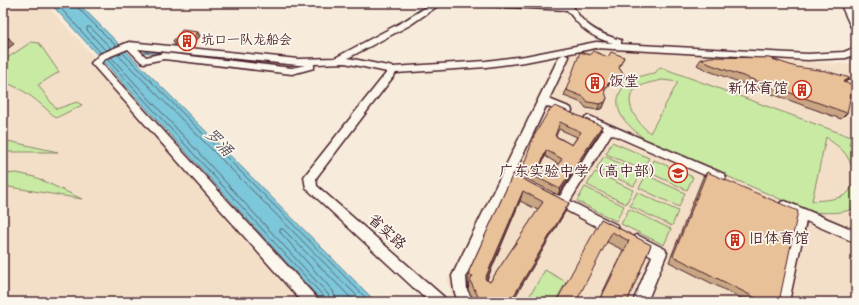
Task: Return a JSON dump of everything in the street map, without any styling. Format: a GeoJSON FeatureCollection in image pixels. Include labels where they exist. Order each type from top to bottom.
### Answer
{"type":"FeatureCollection","features":[{"type":"Feature","properties":{"kind":"street"},"geometry":{"type":"LineString","coordinates":[[129,45],[144,60],[164,56],[292,71],[335,60],[400,26],[438,3]]}},
{"type":"Feature","properties":{"kind":"street"},"geometry":{"type":"LineString","coordinates":[[466,3],[570,8]]}},
{"type":"Feature","properties":{"kind":"street"},"geometry":{"type":"LineString","coordinates":[[560,3],[570,8],[580,22],[595,34],[632,46]]}},
{"type":"Feature","properties":{"kind":"street"},"geometry":{"type":"LineString","coordinates":[[850,9],[856,27]]}},
{"type":"Feature","properties":{"kind":"street"},"geometry":{"type":"LineString","coordinates":[[311,302],[96,63],[103,56],[129,45],[298,62],[345,60],[392,70],[486,64],[525,59],[574,48],[596,45],[808,57],[846,55],[856,50]]}},
{"type":"Feature","properties":{"kind":"street"},"geometry":{"type":"LineString","coordinates":[[467,302],[463,299],[459,288],[460,276],[564,57]]}},
{"type":"Feature","properties":{"kind":"street","name":"省实路"},"geometry":{"type":"LineString","coordinates":[[392,70],[310,177],[312,188],[439,302]]}},
{"type":"Feature","properties":{"kind":"street"},"geometry":{"type":"LineString","coordinates":[[543,101],[730,182]]}},
{"type":"Feature","properties":{"kind":"street"},"geometry":{"type":"LineString","coordinates":[[562,203],[609,129]]}},
{"type":"Feature","properties":{"kind":"street"},"geometry":{"type":"LineString","coordinates":[[508,176],[522,183]]}},
{"type":"Feature","properties":{"kind":"street"},"geometry":{"type":"LineString","coordinates":[[542,193],[660,253],[640,302]]}},
{"type":"Feature","properties":{"kind":"street"},"geometry":{"type":"LineString","coordinates":[[772,200],[856,237]]}},
{"type":"Feature","properties":{"kind":"street"},"geometry":{"type":"LineString","coordinates":[[782,302],[801,213]]}},
{"type":"Feature","properties":{"kind":"shaded area"},"geometry":{"type":"Polygon","coordinates":[[[3,3],[45,3],[95,58],[89,63],[300,302],[3,302],[3,3]]]}},
{"type":"Feature","properties":{"kind":"shaded area","name":"广东实验中学（高中部）"},"geometry":{"type":"Polygon","coordinates":[[[599,47],[856,65],[856,302],[455,302],[447,281],[559,51],[599,47]]]}},
{"type":"Feature","properties":{"kind":"green space"},"geometry":{"type":"Polygon","coordinates":[[[31,42],[39,43],[59,72],[38,85],[56,109],[77,102],[82,105],[56,118],[25,92],[3,82],[3,61],[31,42]]]}},
{"type":"Feature","properties":{"kind":"green space"},"geometry":{"type":"Polygon","coordinates":[[[660,67],[851,137],[849,145],[856,153],[856,208],[828,213],[810,212],[646,141],[622,117],[618,104],[618,96],[626,84],[632,80],[647,74],[655,73],[660,67]],[[662,80],[643,85],[635,89],[631,95],[630,102],[635,116],[650,133],[678,82],[662,80]],[[826,137],[812,201],[829,200],[841,197],[849,191],[852,186],[853,174],[850,161],[841,149],[826,137]]]}},
{"type":"Feature","properties":{"kind":"green space"},"geometry":{"type":"Polygon","coordinates":[[[3,140],[58,152],[3,152],[3,140]]]}},
{"type":"Feature","properties":{"kind":"green space"},"geometry":{"type":"Polygon","coordinates":[[[612,142],[649,158],[643,170],[606,154],[612,142]]]}},
{"type":"Feature","properties":{"kind":"green space"},"geometry":{"type":"Polygon","coordinates":[[[604,156],[641,173],[634,186],[596,169],[604,156]]]}},
{"type":"Feature","properties":{"kind":"green space"},"geometry":{"type":"Polygon","coordinates":[[[654,160],[693,177],[687,190],[648,172],[654,160]]]}},
{"type":"Feature","properties":{"kind":"green space"},"geometry":{"type":"Polygon","coordinates":[[[595,172],[633,190],[626,204],[587,185],[595,172]]]}},
{"type":"Feature","properties":{"kind":"green space"},"geometry":{"type":"Polygon","coordinates":[[[17,173],[35,177],[82,199],[3,186],[3,174],[17,173]]]}},
{"type":"Feature","properties":{"kind":"green space"},"geometry":{"type":"Polygon","coordinates":[[[646,175],[685,193],[679,207],[639,188],[646,175]]]}},
{"type":"Feature","properties":{"kind":"green space"},"geometry":{"type":"Polygon","coordinates":[[[585,187],[624,206],[616,221],[577,201],[585,187]]]}},
{"type":"Feature","properties":{"kind":"green space"},"geometry":{"type":"Polygon","coordinates":[[[637,192],[678,211],[672,226],[630,206],[637,192]]]}},
{"type":"Feature","properties":{"kind":"green space"},"geometry":{"type":"Polygon","coordinates":[[[629,209],[671,229],[664,245],[621,224],[629,209]]]}},
{"type":"Feature","properties":{"kind":"green space"},"geometry":{"type":"Polygon","coordinates":[[[545,270],[566,282],[555,302],[526,302],[545,270]]]}},
{"type":"Feature","properties":{"kind":"water","name":"罗涌"},"geometry":{"type":"Polygon","coordinates":[[[50,3],[78,3],[376,302],[323,302],[50,3]]]}},
{"type":"Feature","properties":{"kind":"building"},"geometry":{"type":"Polygon","coordinates":[[[182,30],[198,32],[189,43],[173,41],[182,30]]]}},
{"type":"Feature","properties":{"kind":"building"},"geometry":{"type":"Polygon","coordinates":[[[3,37],[9,38],[3,42],[3,37]]]}},
{"type":"Feature","properties":{"kind":"building","name":"饭堂"},"geometry":{"type":"Polygon","coordinates":[[[593,51],[608,57],[611,52],[624,57],[619,68],[624,75],[622,79],[612,79],[604,89],[607,98],[605,102],[600,104],[588,102],[584,97],[566,90],[580,52],[590,55],[593,51]]]}},
{"type":"Feature","properties":{"kind":"building","name":"新体育馆"},"geometry":{"type":"Polygon","coordinates":[[[711,57],[769,58],[796,67],[826,71],[850,78],[843,82],[853,85],[847,113],[709,64],[701,59],[711,57]]]}},
{"type":"Feature","properties":{"kind":"building"},"geometry":{"type":"Polygon","coordinates":[[[555,106],[602,126],[560,189],[522,170],[534,136],[548,112],[555,106]],[[560,122],[555,136],[572,145],[581,132],[560,122]],[[546,150],[539,169],[550,175],[562,159],[546,150]]]}},
{"type":"Feature","properties":{"kind":"building","name":"旧体育馆"},"geometry":{"type":"Polygon","coordinates":[[[707,172],[798,211],[780,297],[783,299],[783,302],[764,302],[673,256],[707,172]]]}},
{"type":"Feature","properties":{"kind":"building"},"geometry":{"type":"Polygon","coordinates":[[[513,174],[569,203],[510,302],[485,302],[479,298],[470,281],[473,276],[469,275],[469,271],[513,174]],[[523,191],[485,279],[490,282],[543,202],[523,191]]]}},
{"type":"Feature","properties":{"kind":"building"},"geometry":{"type":"Polygon","coordinates":[[[601,219],[651,245],[627,302],[599,302],[629,241],[612,232],[576,302],[556,302],[601,219]]]}},
{"type":"Feature","properties":{"kind":"waterway"},"geometry":{"type":"LineString","coordinates":[[400,23],[430,3]]}},
{"type":"Feature","properties":{"kind":"waterway"},"geometry":{"type":"LineString","coordinates":[[145,52],[296,64]]}},
{"type":"Feature","properties":{"kind":"place","name":"坑口一队龙船会"},"geometry":{"type":"Point","coordinates":[187,41]}},
{"type":"Feature","properties":{"kind":"place","name":"饭堂"},"geometry":{"type":"Point","coordinates":[595,83]}},
{"type":"Feature","properties":{"kind":"place","name":"新体育馆"},"geometry":{"type":"Point","coordinates":[802,90]}},
{"type":"Feature","properties":{"kind":"place","name":"广东实验中学（高中部）"},"geometry":{"type":"Point","coordinates":[678,173]}},
{"type":"Feature","properties":{"kind":"place","name":"旧体育馆"},"geometry":{"type":"Point","coordinates":[735,240]}}]}
